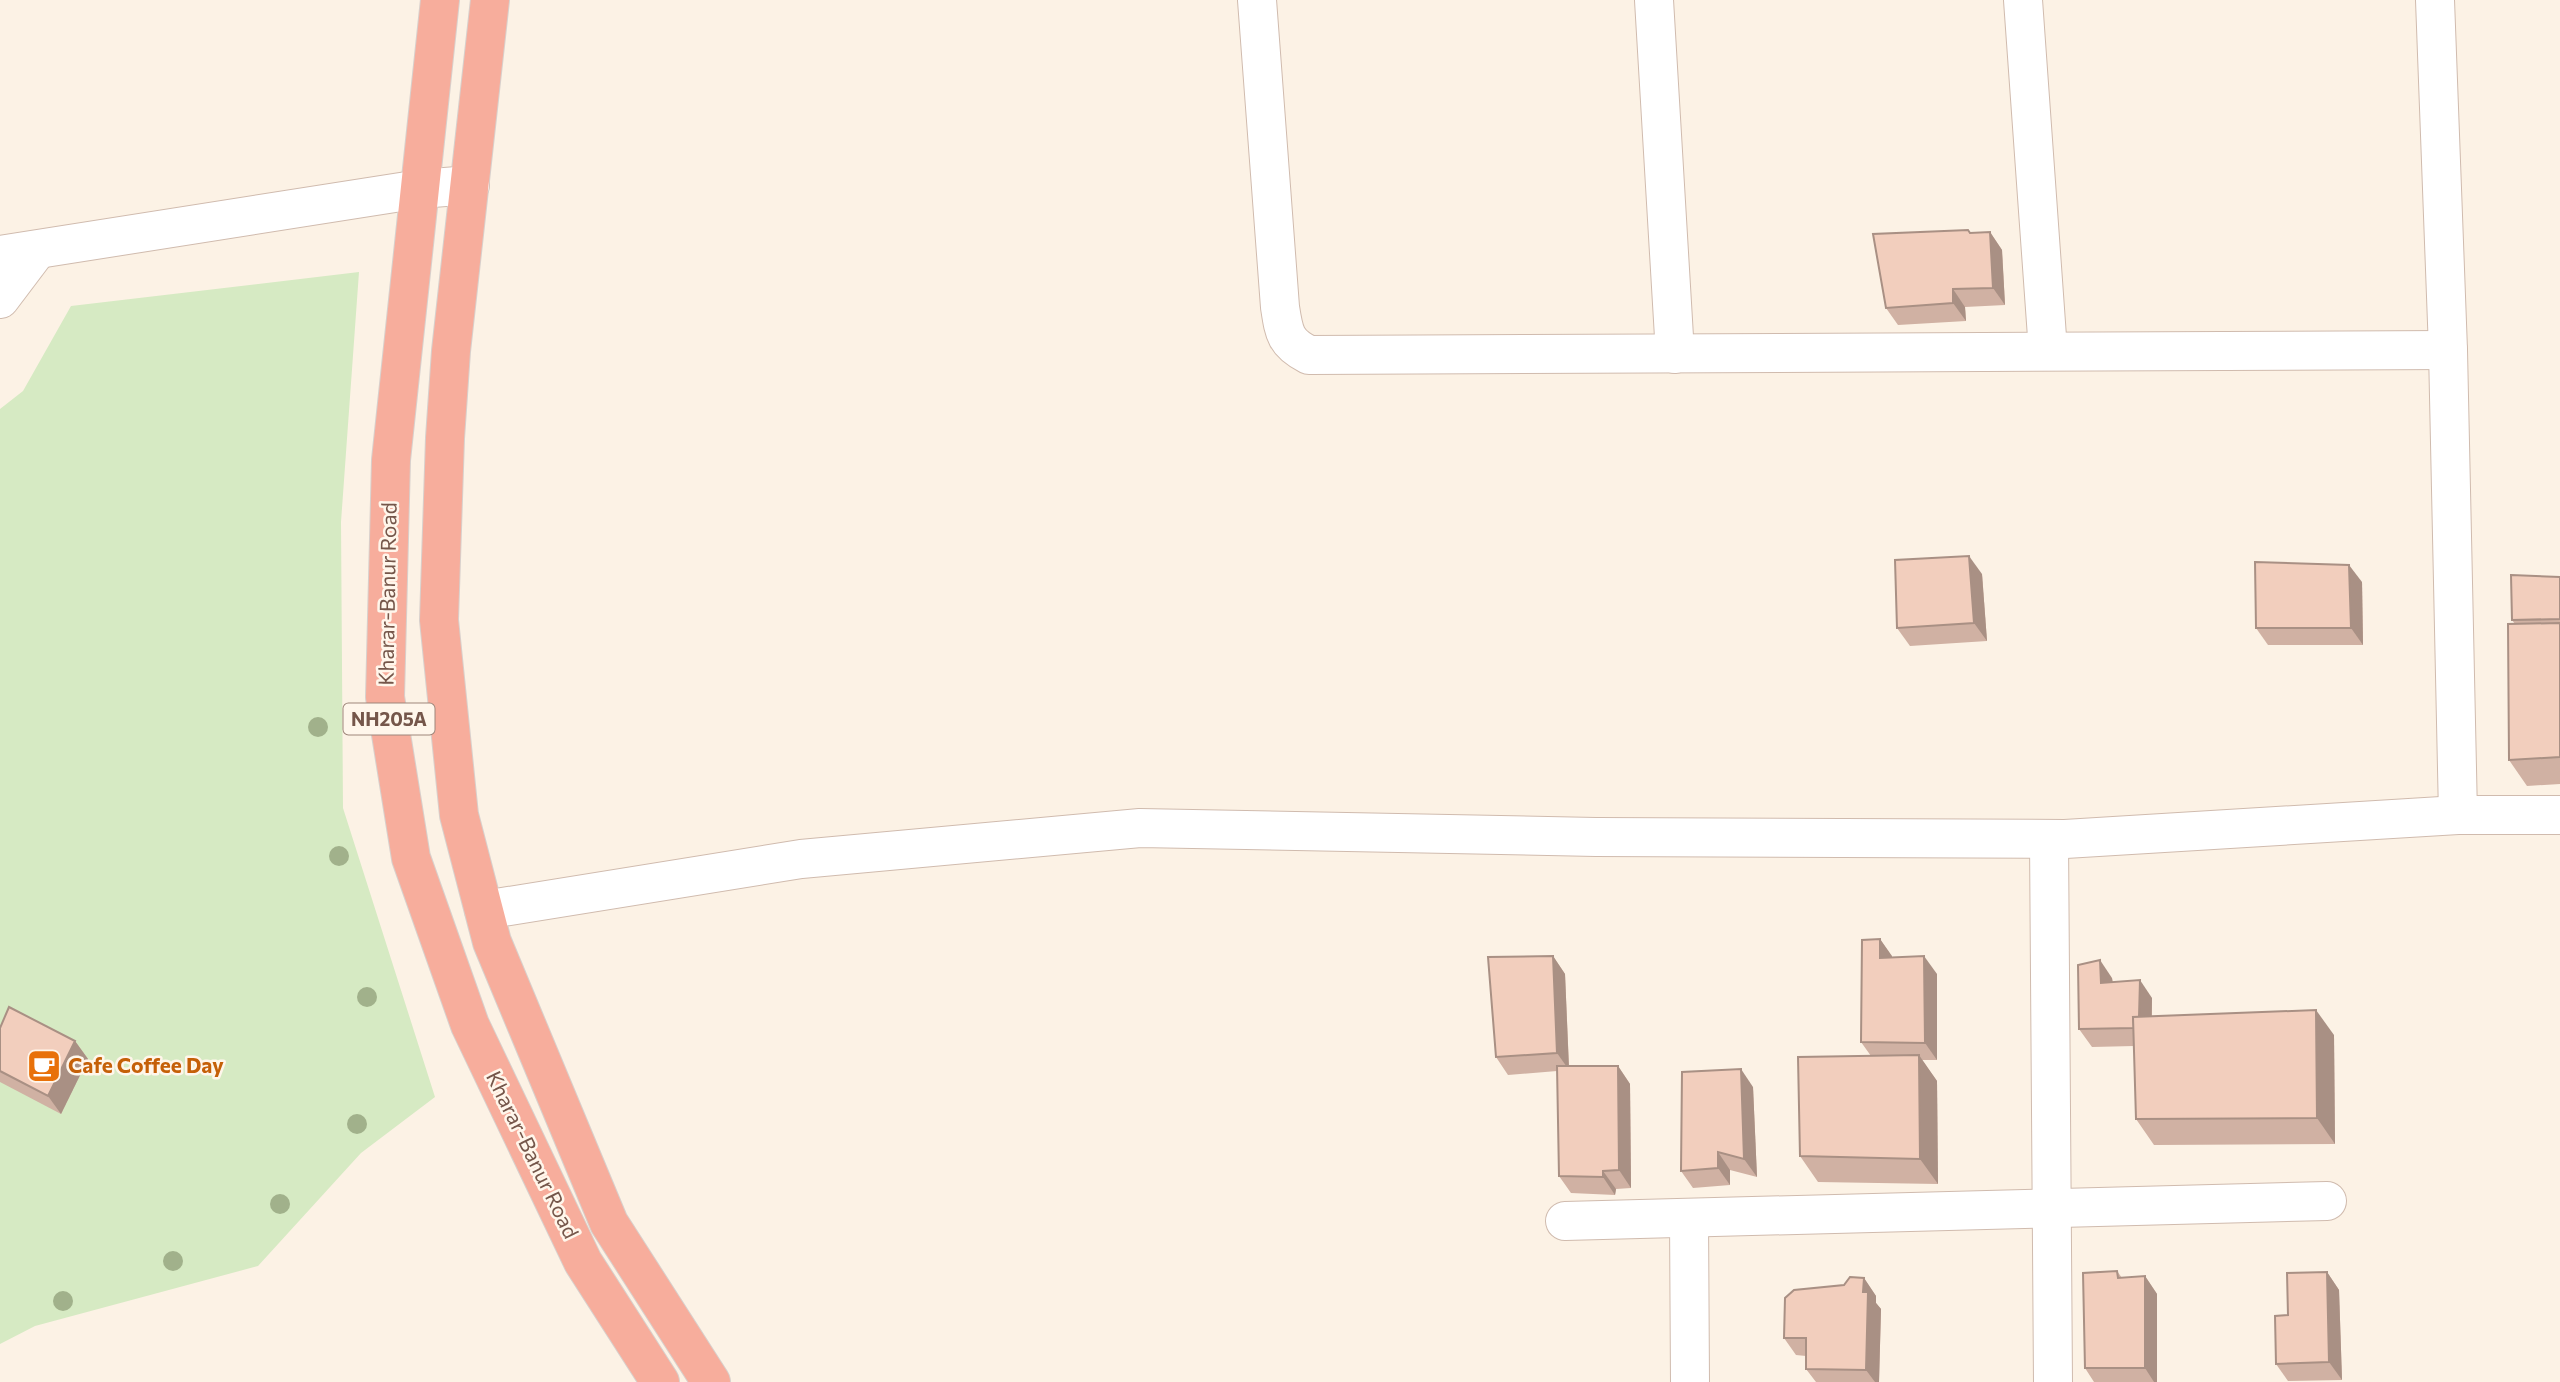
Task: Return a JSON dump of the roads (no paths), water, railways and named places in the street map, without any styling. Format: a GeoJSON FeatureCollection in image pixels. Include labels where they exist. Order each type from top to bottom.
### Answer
{"type":"FeatureCollection","features":[{"type":"Feature","properties":{"kind":"highway","name":"Kharar-Banur Road"},"geometry":{"type":"LineString","coordinates":[[440,0],[391,460],[385,697],[411,858],[470,1025],[583,1262],[660,1382]]}},
{"type":"Feature","properties":{"kind":"highway","name":"Kharar-Banur Road"},"geometry":{"type":"LineString","coordinates":[[490,0],[451,351],[439,620],[459,815],[492,942],[609,1223],[711,1382]]}},
{"type":"Feature","properties":{"kind":"street"},"geometry":{"type":"LineString","coordinates":[[1257,0],[1283,329],[1292,347],[1309,355],[2448,350]]}},
{"type":"Feature","properties":{"kind":"street"},"geometry":{"type":"LineString","coordinates":[[1654,0],[1675,354]]}},
{"type":"Feature","properties":{"kind":"street"},"geometry":{"type":"LineString","coordinates":[[2022,0],[2048,351]]}},
{"type":"Feature","properties":{"kind":"street"},"geometry":{"type":"LineString","coordinates":[[2435,0],[2448,350],[2458,815]]}},
{"type":"Feature","properties":{"kind":"street"},"geometry":{"type":"LineString","coordinates":[[0,299],[18,253],[420,189],[470,185]]}},
{"type":"Feature","properties":{"kind":"street"},"geometry":{"type":"LineString","coordinates":[[484,911],[802,859],[1140,828],[1637,837],[2049,839],[2458,815],[2560,815]]}},
{"type":"Feature","properties":{"kind":"street"},"geometry":{"type":"LineString","coordinates":[[2049,839],[2053,1382]]}},
{"type":"Feature","properties":{"kind":"street"},"geometry":{"type":"LineString","coordinates":[[1565,1221],[2327,1201]]}},
{"type":"Feature","properties":{"kind":"street"},"geometry":{"type":"LineString","coordinates":[[1689,1218],[1690,1382]]}},
{"type":"Feature","properties":{"kind":"place","name":"Cafe Coffee Day"},"geometry":{"type":"Point","coordinates":[44,1066]}}]}
